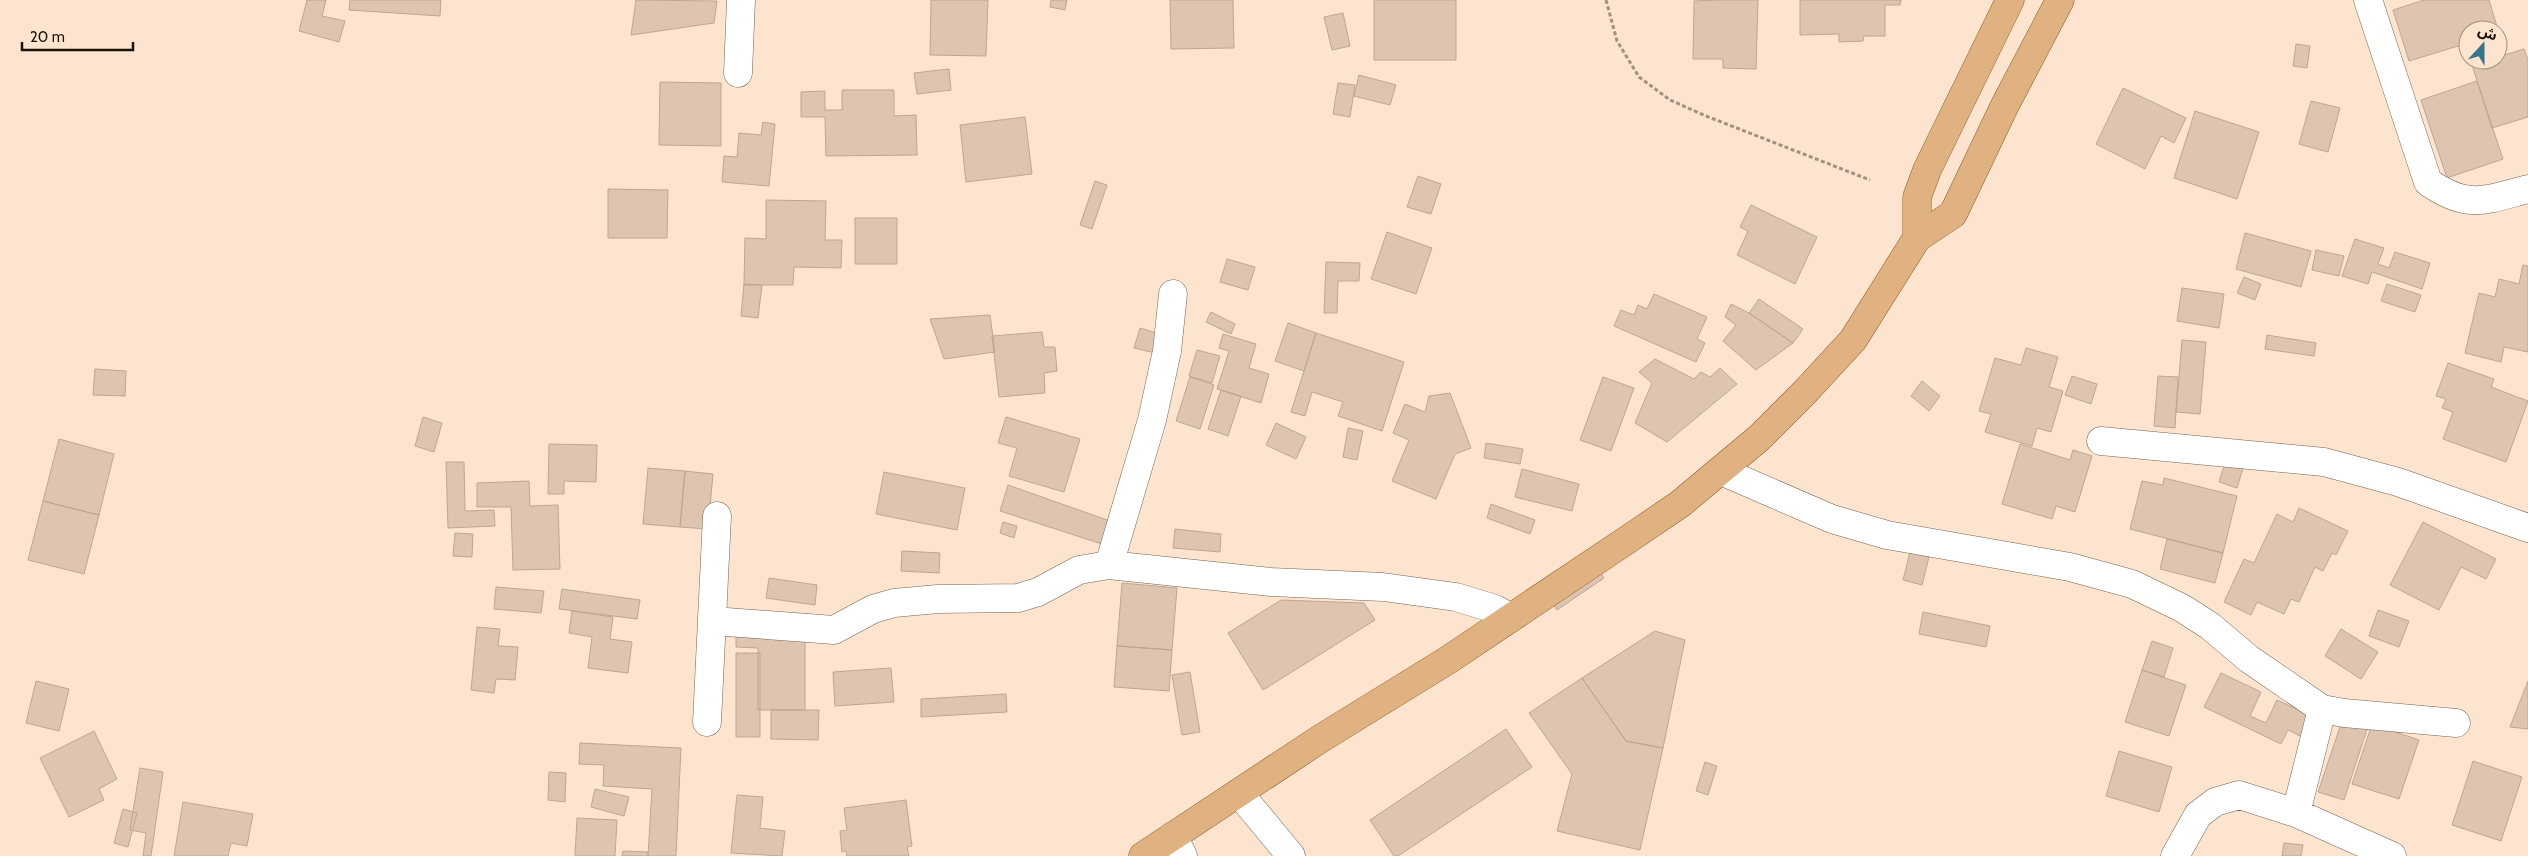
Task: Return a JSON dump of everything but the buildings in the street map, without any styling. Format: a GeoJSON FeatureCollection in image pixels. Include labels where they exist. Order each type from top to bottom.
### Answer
{"type":"FeatureCollection","features":[{"type":"Feature","properties":{"kind":"main road"},"geometry":{"type":"LineString","coordinates":[[1917,238],[1917,197],[1927,170],[2010,0]]}},
{"type":"Feature","properties":{"kind":"main road"},"geometry":{"type":"LineString","coordinates":[[1143,856],[1178,846],[1239,793],[1320,739],[1448,660],[1511,618],[1680,504],[1721,471],[1805,392],[1852,340],[1917,238],[1953,214],[2005,105],[2060,0]]}},
{"type":"Feature","properties":{"kind":"street"},"geometry":{"type":"LineString","coordinates":[[738,73],[741,0]]}},
{"type":"Feature","properties":{"kind":"street"},"geometry":{"type":"LineString","coordinates":[[2368,0],[2428,182],[2446,194],[2465,201],[2486,199],[2528,190]]}},
{"type":"Feature","properties":{"kind":"street"},"geometry":{"type":"LineString","coordinates":[[1109,565],[1152,420],[1167,352],[1173,294]]}},
{"type":"Feature","properties":{"kind":"street"},"geometry":{"type":"LineString","coordinates":[[2101,441],[2324,462],[2398,482],[2528,528]]}},
{"type":"Feature","properties":{"kind":"street"},"geometry":{"type":"LineString","coordinates":[[1721,471],[1832,519],[1887,535],[2070,567],[2132,584],[2182,608],[2210,626],[2249,659],[2322,709],[2344,713],[2456,723]]}},
{"type":"Feature","properties":{"kind":"street"},"geometry":{"type":"LineString","coordinates":[[707,722],[717,516]]}},
{"type":"Feature","properties":{"kind":"street"},"geometry":{"type":"LineString","coordinates":[[713,621],[834,630],[873,609],[894,603],[938,599],[1018,598],[1038,592],[1079,570],[1109,565],[1271,582],[1383,587],[1456,597],[1495,609],[1511,618]]}},
{"type":"Feature","properties":{"kind":"street"},"geometry":{"type":"LineString","coordinates":[[2296,813],[2322,709]]}},
{"type":"Feature","properties":{"kind":"street"},"geometry":{"type":"LineString","coordinates":[[1239,793],[1291,856]]}},
{"type":"Feature","properties":{"kind":"street"},"geometry":{"type":"LineString","coordinates":[[2176,856],[2198,815],[2215,802],[2239,795],[2296,813],[2392,856]]}},
{"type":"Feature","properties":{"kind":"path"},"geometry":{"type":"LineString","coordinates":[[1606,0],[1617,42],[1630,63],[1639,77],[1670,100],[1870,180]]}}]}
